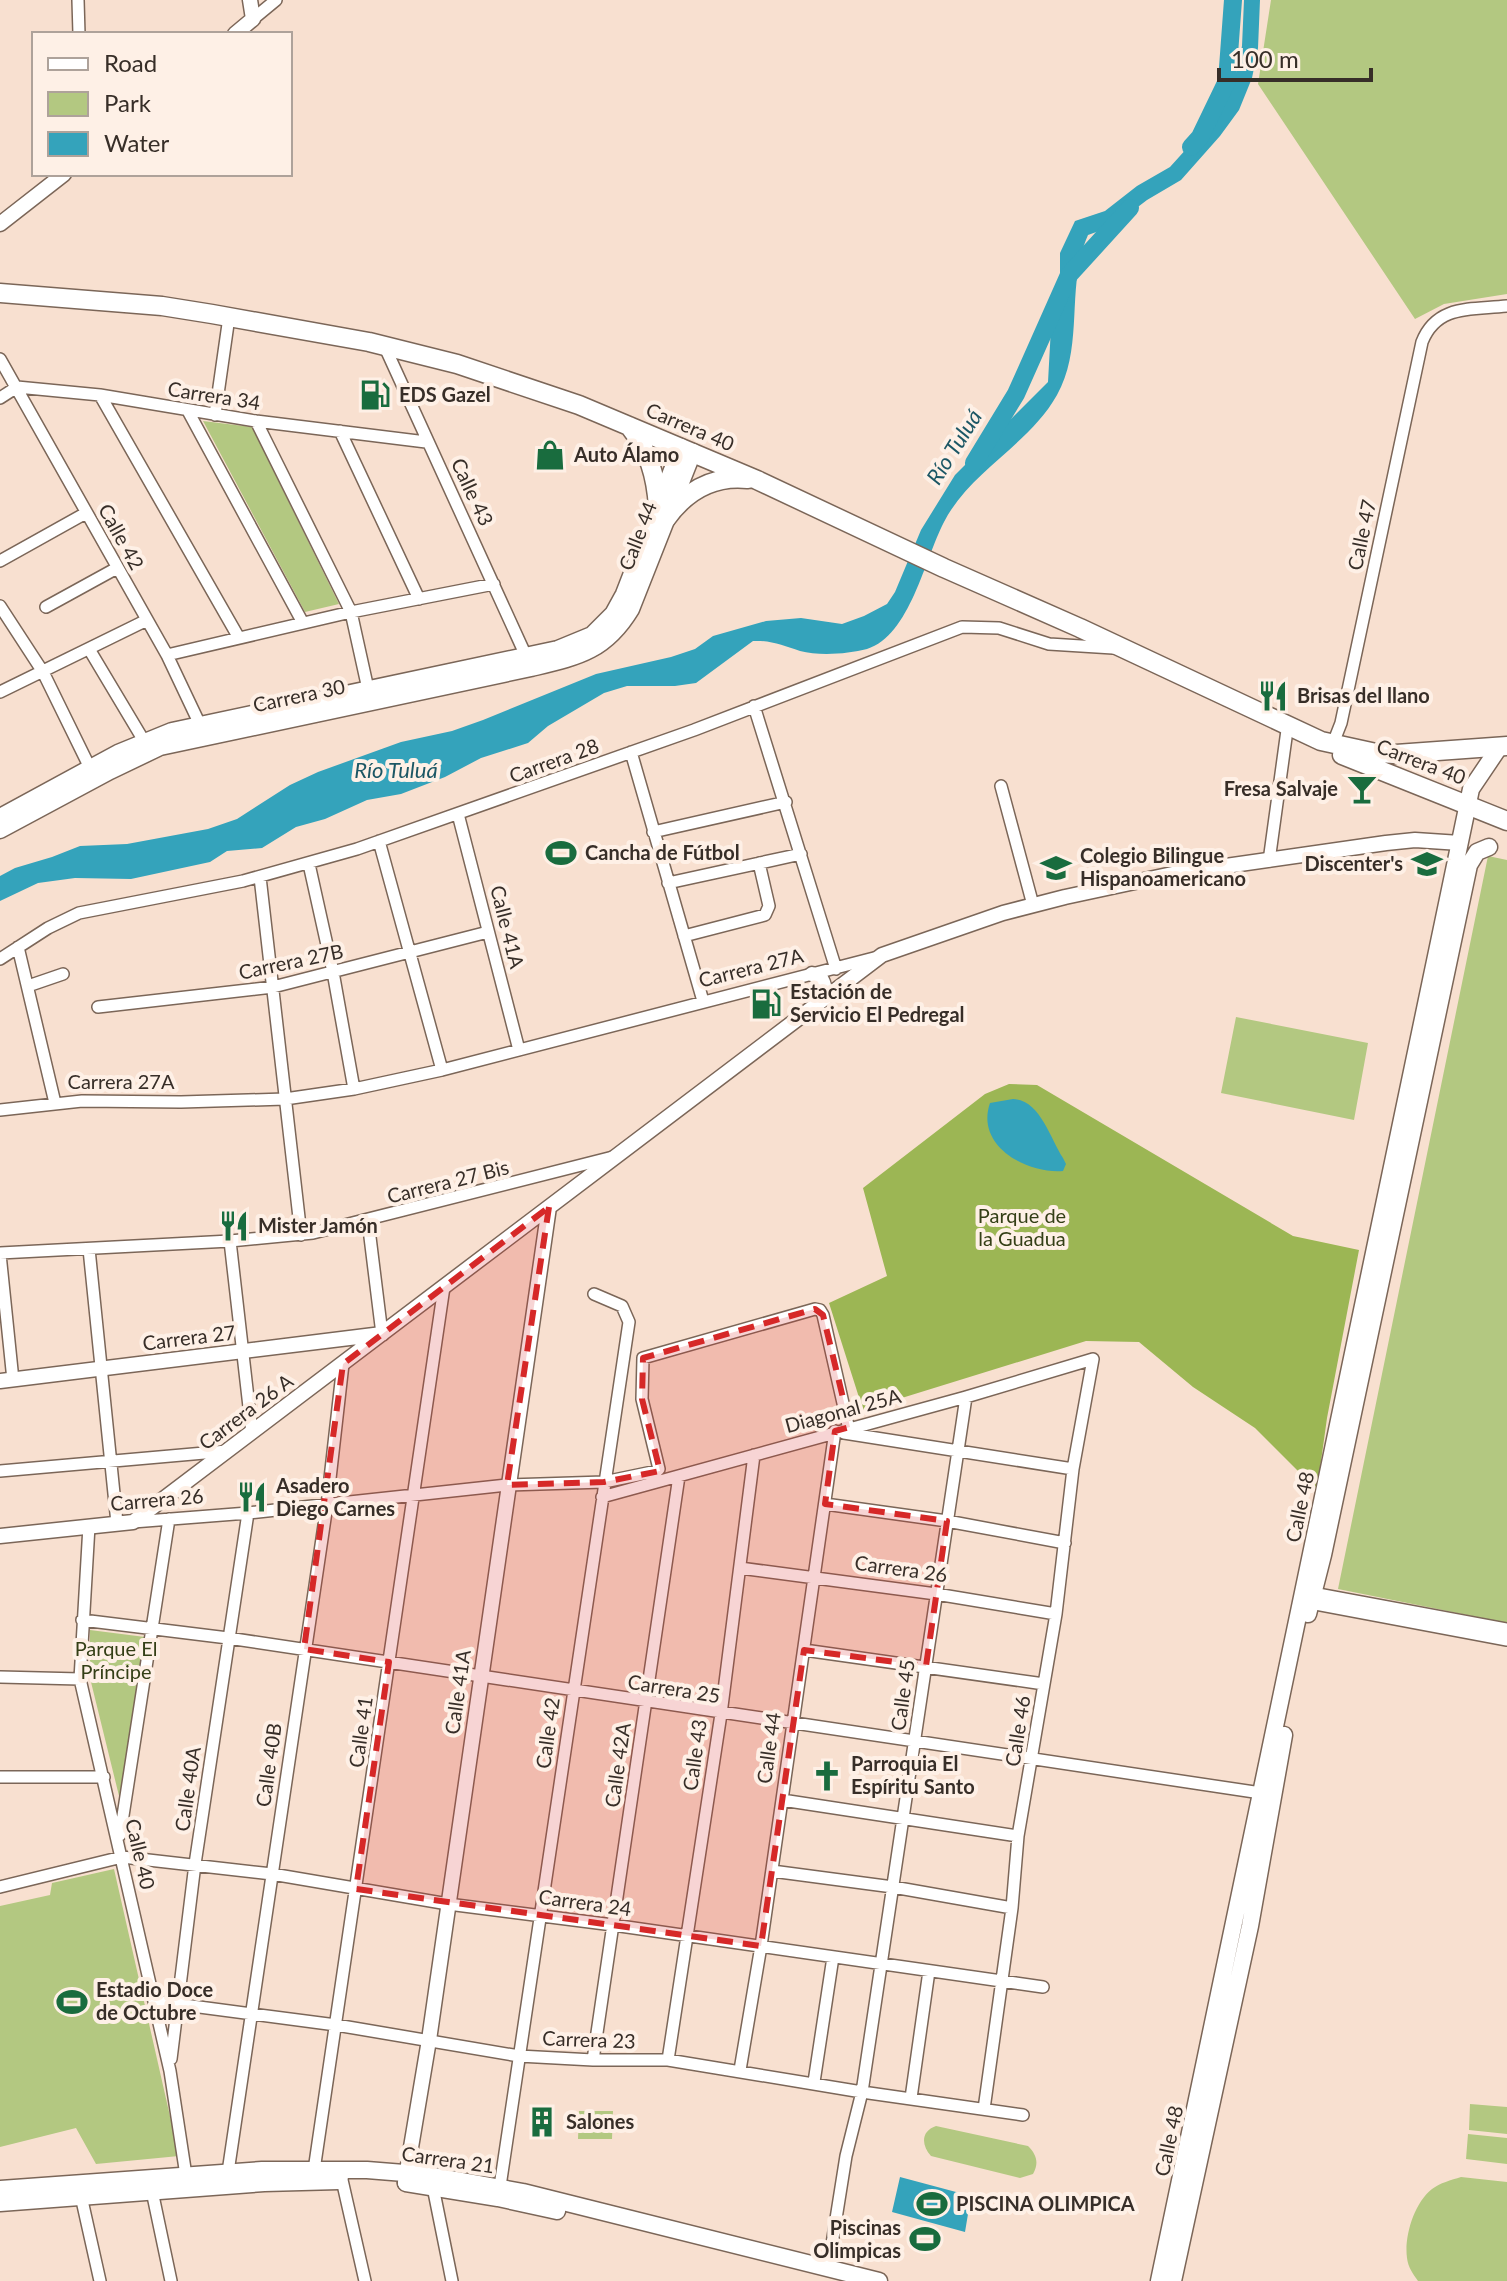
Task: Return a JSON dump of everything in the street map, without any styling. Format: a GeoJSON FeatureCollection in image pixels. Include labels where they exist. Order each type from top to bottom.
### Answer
{"type":"FeatureCollection","features":[{"type":"Feature","properties":{"kind":"main road","name":"Carrera 40"},"geometry":{"type":"LineString","coordinates":[[0,293],[162,306],[229,317],[384,345],[509,381],[629,426],[757,480],[1328,744],[1507,821]]}},
{"type":"Feature","properties":{"kind":"main road"},"geometry":{"type":"LineString","coordinates":[[629,426],[648,456],[662,513],[698,488],[727,478],[757,480]]}},
{"type":"Feature","properties":{"kind":"main road","name":"Calle 44"},"geometry":{"type":"LineString","coordinates":[[611,627],[687,450]]}},
{"type":"Feature","properties":{"kind":"main road","name":"Carrera 30"},"geometry":{"type":"LineString","coordinates":[[376,691],[560,662],[611,627]]}},
{"type":"Feature","properties":{"kind":"main road","name":"Carrera 30"},"geometry":{"type":"LineString","coordinates":[[0,830],[144,741],[591,643]]}},
{"type":"Feature","properties":{"kind":"main road","name":"Carrera 30"},"geometry":{"type":"LineString","coordinates":[[0,817],[92,773],[203,730]]}},
{"type":"Feature","properties":{"kind":"main road","name":"Carrera 40"},"geometry":{"type":"LineString","coordinates":[[1328,744],[1376,753],[1503,748]]}},
{"type":"Feature","properties":{"kind":"main road","name":"Calle 48"},"geometry":{"type":"LineString","coordinates":[[1173,2281],[1250,1926],[1307,1597],[1468,804],[1476,777],[1503,748]]}},
{"type":"Feature","properties":{"kind":"main road","name":"Carrera 27A"},"geometry":{"type":"LineString","coordinates":[[1460,843],[1507,849]]}},
{"type":"Feature","properties":{"kind":"main road","name":"Calle 48"},"geometry":{"type":"LineString","coordinates":[[1159,2281],[1261,1793],[1469,865],[1477,852],[1489,847]]}},
{"type":"Feature","properties":{"kind":"main road","name":"Carrera 21"},"geometry":{"type":"LineString","coordinates":[[0,2203],[152,2191],[228,2172],[313,2176]]}},
{"type":"Feature","properties":{"kind":"main road","name":"Carrera 21"},"geometry":{"type":"LineString","coordinates":[[0,2189],[343,2175],[406,2178],[499,2192],[683,2241],[831,2275],[879,2281]]}},
{"type":"Feature","properties":{"kind":"main road","name":"Carrera 21"},"geometry":{"type":"LineString","coordinates":[[406,2178],[433,2187],[499,2192]]}},
{"type":"Feature","properties":{"kind":"street"},"geometry":{"type":"LineString","coordinates":[[78,0],[79,32]]}},
{"type":"Feature","properties":{"kind":"street"},"geometry":{"type":"LineString","coordinates":[[250,0],[253,19]]}},
{"type":"Feature","properties":{"kind":"street"},"geometry":{"type":"LineString","coordinates":[[237,32],[276,0]]}},
{"type":"Feature","properties":{"kind":"street"},"geometry":{"type":"LineString","coordinates":[[0,224],[61,176]]}},
{"type":"Feature","properties":{"kind":"street","name":"Calle 47"},"geometry":{"type":"LineString","coordinates":[[1328,744],[1341,723],[1418,351],[1429,327],[1448,312],[1507,306]]}},
{"type":"Feature","properties":{"kind":"street"},"geometry":{"type":"LineString","coordinates":[[215,415],[229,317]]}},
{"type":"Feature","properties":{"kind":"street","name":"Calle 43"},"geometry":{"type":"LineString","coordinates":[[384,345],[526,656]]}},
{"type":"Feature","properties":{"kind":"street","name":"Calle 42"},"geometry":{"type":"LineString","coordinates":[[0,359],[167,655],[203,730]]}},
{"type":"Feature","properties":{"kind":"street"},"geometry":{"type":"LineString","coordinates":[[0,398],[17,387]]}},
{"type":"Feature","properties":{"kind":"street","name":"Carrera 34"},"geometry":{"type":"LineString","coordinates":[[17,387],[100,395],[256,421],[426,442]]}},
{"type":"Feature","properties":{"kind":"street"},"geometry":{"type":"LineString","coordinates":[[100,395],[239,638]]}},
{"type":"Feature","properties":{"kind":"street"},"geometry":{"type":"LineString","coordinates":[[188,411],[303,623]]}},
{"type":"Feature","properties":{"kind":"street"},"geometry":{"type":"LineString","coordinates":[[256,421],[351,612],[376,691]]}},
{"type":"Feature","properties":{"kind":"street"},"geometry":{"type":"LineString","coordinates":[[340,431],[419,599]]}},
{"type":"Feature","properties":{"kind":"street"},"geometry":{"type":"LineString","coordinates":[[0,561],[86,513]]}},
{"type":"Feature","properties":{"kind":"street"},"geometry":{"type":"LineString","coordinates":[[46,607],[117,568]]}},
{"type":"Feature","properties":{"kind":"street"},"geometry":{"type":"LineString","coordinates":[[167,655],[351,612],[494,584]]}},
{"type":"Feature","properties":{"kind":"street"},"geometry":{"type":"LineString","coordinates":[[0,606],[43,672],[92,773]]}},
{"type":"Feature","properties":{"kind":"street"},"geometry":{"type":"LineString","coordinates":[[0,692],[147,620]]}},
{"type":"Feature","properties":{"kind":"street","name":"Carrera 28"},"geometry":{"type":"LineString","coordinates":[[0,959],[48,928],[79,913],[260,877],[309,864],[631,752],[962,627],[999,628],[1049,644],[1121,648]]}},
{"type":"Feature","properties":{"kind":"street"},"geometry":{"type":"LineString","coordinates":[[89,649],[144,741]]}},
{"type":"Feature","properties":{"kind":"street"},"geometry":{"type":"LineString","coordinates":[[754,706],[836,969]]}},
{"type":"Feature","properties":{"kind":"street"},"geometry":{"type":"LineString","coordinates":[[1269,861],[1288,723]]}},
{"type":"Feature","properties":{"kind":"street"},"geometry":{"type":"LineString","coordinates":[[631,752],[703,1001]]}},
{"type":"Feature","properties":{"kind":"street"},"geometry":{"type":"LineString","coordinates":[[1001,786],[1033,905]]}},
{"type":"Feature","properties":{"kind":"street"},"geometry":{"type":"LineString","coordinates":[[653,832],[786,802]]}},
{"type":"Feature","properties":{"kind":"street","name":"Calle 41A"},"geometry":{"type":"LineString","coordinates":[[458,814],[519,1050]]}},
{"type":"Feature","properties":{"kind":"street","name":"Carrera 27A"},"geometry":{"type":"LineString","coordinates":[[0,1110],[55,1103],[285,1099],[354,1089],[442,1070],[836,969],[1033,905],[1177,873],[1386,843],[1415,840],[1460,843]]}},
{"type":"Feature","properties":{"kind":"street"},"geometry":{"type":"LineString","coordinates":[[379,841],[442,1070]]}},
{"type":"Feature","properties":{"kind":"street"},"geometry":{"type":"LineString","coordinates":[[668,883],[801,854]]}},
{"type":"Feature","properties":{"kind":"street"},"geometry":{"type":"LineString","coordinates":[[684,936],[765,915],[769,906],[759,863]]}},
{"type":"Feature","properties":{"kind":"street"},"geometry":{"type":"LineString","coordinates":[[309,864],[354,1089]]}},
{"type":"Feature","properties":{"kind":"street"},"geometry":{"type":"LineString","coordinates":[[260,877],[301,1235]]}},
{"type":"Feature","properties":{"kind":"street","name":"Carrera 27B"},"geometry":{"type":"LineString","coordinates":[[98,1007],[273,987],[488,932]]}},
{"type":"Feature","properties":{"kind":"street"},"geometry":{"type":"LineString","coordinates":[[18,947],[55,1103]]}},
{"type":"Feature","properties":{"kind":"street","name":"Carrera 26 A"},"geometry":{"type":"LineString","coordinates":[[125,1522],[228,1451],[882,955]]}},
{"type":"Feature","properties":{"kind":"street"},"geometry":{"type":"LineString","coordinates":[[28,986],[63,974]]}},
{"type":"Feature","properties":{"kind":"street"},"geometry":{"type":"LineString","coordinates":[[812,974],[820,977],[824,984],[822,1000]]}},
{"type":"Feature","properties":{"kind":"street","name":"Carrera 27 Bis"},"geometry":{"type":"LineString","coordinates":[[0,1254],[301,1235],[368,1221],[617,1156]]}},
{"type":"Feature","properties":{"kind":"street","name":"Calle 41A"},"geometry":{"type":"LineString","coordinates":[[406,2178],[429,2040],[549,1207]]}},
{"type":"Feature","properties":{"kind":"street"},"geometry":{"type":"LineString","coordinates":[[368,1221],[382,1334]]}},
{"type":"Feature","properties":{"kind":"street"},"geometry":{"type":"LineString","coordinates":[[230,1241],[252,1433]]}},
{"type":"Feature","properties":{"kind":"street"},"geometry":{"type":"LineString","coordinates":[[89,1249],[111,1460],[125,1522]]}},
{"type":"Feature","properties":{"kind":"street"},"geometry":{"type":"LineString","coordinates":[[0,1254],[7,1381]]}},
{"type":"Feature","properties":{"kind":"street","name":"Calle 41"},"geometry":{"type":"LineString","coordinates":[[313,2176],[444,1287]]}},
{"type":"Feature","properties":{"kind":"street","name":"Calle 42"},"geometry":{"type":"LineString","coordinates":[[499,2192],[628,1316],[622,1306],[594,1294]]}},
{"type":"Feature","properties":{"kind":"street","name":"Carrera 26"},"geometry":{"type":"LineString","coordinates":[[0,1536],[507,1485],[604,1482],[659,1469],[642,1399],[643,1358],[815,1309],[823,1315],[850,1431]]}},
{"type":"Feature","properties":{"kind":"street","name":"Carrera 27"},"geometry":{"type":"LineString","coordinates":[[7,1381],[382,1334]]}},
{"type":"Feature","properties":{"kind":"street","name":"Diagonal 25A"},"geometry":{"type":"LineString","coordinates":[[602,1497],[835,1431],[850,1431],[1093,1359]]}},
{"type":"Feature","properties":{"kind":"street","name":"Calle 46"},"geometry":{"type":"LineString","coordinates":[[984,2109],[1012,1908],[1018,1836],[1056,1614],[1073,1469],[1093,1359]]}},
{"type":"Feature","properties":{"kind":"street","name":"Calle 40B"},"geometry":{"type":"LineString","coordinates":[[228,2172],[327,1505],[343,1364]]}},
{"type":"Feature","properties":{"kind":"street","name":"Calle 45"},"geometry":{"type":"LineString","coordinates":[[831,2275],[846,2156],[862,2092],[966,1397]]}},
{"type":"Feature","properties":{"kind":"street","name":"Calle 44"},"geometry":{"type":"LineString","coordinates":[[740,2070],[761,1946],[835,1431]]}},
{"type":"Feature","properties":{"kind":"street"},"geometry":{"type":"LineString","coordinates":[[850,1431],[957,1452],[1073,1469]]}},
{"type":"Feature","properties":{"kind":"street"},"geometry":{"type":"LineString","coordinates":[[0,1471],[228,1451]]}},
{"type":"Feature","properties":{"kind":"street","name":"Calle 43"},"geometry":{"type":"LineString","coordinates":[[668,2060],[721,1714],[754,1455]]}},
{"type":"Feature","properties":{"kind":"street","name":"Calle 42A"},"geometry":{"type":"LineString","coordinates":[[593,2060],[679,1476]]}},
{"type":"Feature","properties":{"kind":"street"},"geometry":{"type":"LineString","coordinates":[[825,1504],[947,1521],[1065,1543]]}},
{"type":"Feature","properties":{"kind":"street","name":"Calle 40A"},"geometry":{"type":"LineString","coordinates":[[170,2071],[195,1864],[248,1513]]}},
{"type":"Feature","properties":{"kind":"street"},"geometry":{"type":"LineString","coordinates":[[119,1843],[169,1519]]}},
{"type":"Feature","properties":{"kind":"street","name":"Calle 40"},"geometry":{"type":"LineString","coordinates":[[89,1526],[80,1679],[170,2071],[187,2181]]}},
{"type":"Feature","properties":{"kind":"street","name":"Carrera 26"},"geometry":{"type":"LineString","coordinates":[[740,1568],[936,1594],[1056,1614]]}},
{"type":"Feature","properties":{"kind":"street"},"geometry":{"type":"LineString","coordinates":[[1307,1597],[1507,1629]]}},
{"type":"Feature","properties":{"kind":"street"},"geometry":{"type":"LineString","coordinates":[[1307,1597],[1507,1640]]}},
{"type":"Feature","properties":{"kind":"street","name":"Carrera 25"},"geometry":{"type":"LineString","coordinates":[[82,1620],[304,1649],[646,1703],[1261,1793]]}},
{"type":"Feature","properties":{"kind":"street"},"geometry":{"type":"LineString","coordinates":[[804,1650],[1044,1684]]}},
{"type":"Feature","properties":{"kind":"street"},"geometry":{"type":"LineString","coordinates":[[0,1677],[80,1679]]}},
{"type":"Feature","properties":{"kind":"street"},"geometry":{"type":"LineString","coordinates":[[0,1777],[104,1777]]}},
{"type":"Feature","properties":{"kind":"street"},"geometry":{"type":"LineString","coordinates":[[782,1800],[1018,1836]]}},
{"type":"Feature","properties":{"kind":"street"},"geometry":{"type":"LineString","coordinates":[[110,1803],[126,1802]]}},
{"type":"Feature","properties":{"kind":"street"},"geometry":{"type":"LineString","coordinates":[[0,1887],[122,1857]]}},
{"type":"Feature","properties":{"kind":"street","name":"Carrera 24"},"geometry":{"type":"LineString","coordinates":[[122,1857],[272,1874],[448,1904],[1043,1987]]}},
{"type":"Feature","properties":{"kind":"street"},"geometry":{"type":"LineString","coordinates":[[772,1871],[893,1887],[1012,1908]]}},
{"type":"Feature","properties":{"kind":"street"},"geometry":{"type":"LineString","coordinates":[[814,2082],[833,1957]]}},
{"type":"Feature","properties":{"kind":"street"},"geometry":{"type":"LineString","coordinates":[[911,2098],[929,1971]]}},
{"type":"Feature","properties":{"kind":"street","name":"Carrera 23"},"geometry":{"type":"LineString","coordinates":[[154,2001],[336,2025],[519,2056],[668,2060],[1023,2115]]}},
{"type":"Feature","properties":{"kind":"street"},"geometry":{"type":"LineString","coordinates":[[343,2175],[365,2281]]}},
{"type":"Feature","properties":{"kind":"street"},"geometry":{"type":"LineString","coordinates":[[433,2187],[452,2281]]}},
{"type":"Feature","properties":{"kind":"street"},"geometry":{"type":"LineString","coordinates":[[152,2191],[171,2281]]}},
{"type":"Feature","properties":{"kind":"street"},"geometry":{"type":"LineString","coordinates":[[81,2196],[100,2281]]}},
{"type":"Feature","properties":{"kind":"highlighted area"},"geometry":{"type":"Polygon","coordinates":[[[549,1207],[507,1485],[604,1482],[660,1471],[642,1399],[643,1358],[815,1309],[823,1315],[850,1427],[835,1431],[825,1504],[947,1521],[926,1666],[804,1650],[761,1946],[356,1889],[389,1662],[304,1649],[343,1364],[549,1207]]]}},
{"type":"Feature","properties":{"kind":"green space"},"geometry":{"type":"Polygon","coordinates":[[[1271,0],[1507,0],[1507,294],[1444,304],[1415,319],[1258,84],[1271,0]]]}},
{"type":"Feature","properties":{"kind":"green space"},"geometry":{"type":"Polygon","coordinates":[[[203,421],[252,427],[339,604],[305,612],[203,421]]]}},
{"type":"Feature","properties":{"kind":"green space"},"geometry":{"type":"Polygon","coordinates":[[[1488,856],[1507,860],[1507,1623],[1338,1589],[1488,856]]]}},
{"type":"Feature","properties":{"kind":"green space"},"geometry":{"type":"Polygon","coordinates":[[[1236,1017],[1368,1043],[1354,1120],[1221,1093],[1236,1017]]]}},
{"type":"Feature","properties":{"kind":"green space","name":"Parque de la Guadua"},"geometry":{"type":"Polygon","coordinates":[[[1009,1084],[1037,1085],[1293,1236],[1359,1250],[1327,1418],[1317,1490],[1255,1428],[1193,1387],[1139,1342],[1086,1341],[863,1410],[829,1303],[887,1276],[863,1188],[985,1094],[1009,1084]]]}},
{"type":"Feature","properties":{"kind":"green space","name":"Parque El Príncipe"},"geometry":{"type":"Polygon","coordinates":[[[90,1630],[145,1637],[120,1800],[90,1678],[90,1630]]]}},
{"type":"Feature","properties":{"kind":"green space","name":"Estadio Doce de Octubre"},"geometry":{"type":"Polygon","coordinates":[[[114,1869],[179,2156],[96,2164],[76,2128],[0,2147],[0,1906],[50,1895],[52,1883],[114,1869]]]}},
{"type":"Feature","properties":{"kind":"green space"},"geometry":{"type":"Polygon","coordinates":[[[1470,2104],[1507,2107],[1507,2134],[1469,2130],[1470,2104]]]}},
{"type":"Feature","properties":{"kind":"green space"},"geometry":{"type":"Polygon","coordinates":[[[579,2111],[613,2111],[612,2139],[578,2139],[579,2111]]]}},
{"type":"Feature","properties":{"kind":"green space"},"geometry":{"type":"Polygon","coordinates":[[[936,2126],[1028,2146],[1036,2159],[1035,2170],[1033,2174],[1020,2178],[931,2156],[924,2139],[927,2131],[936,2126]]]}},
{"type":"Feature","properties":{"kind":"green space"},"geometry":{"type":"Polygon","coordinates":[[[1468,2134],[1507,2138],[1507,2164],[1466,2159],[1468,2134]]]}},
{"type":"Feature","properties":{"kind":"green space"},"geometry":{"type":"Polygon","coordinates":[[[1461,2177],[1507,2182],[1507,2281],[1418,2281],[1410,2267],[1407,2240],[1420,2203],[1435,2187],[1461,2177]]]}},
{"type":"Feature","properties":{"kind":"water","name":"Río Tuluá"},"geometry":{"type":"Polygon","coordinates":[[[1244,0],[1260,0],[1258,48],[1252,78],[1239,110],[1181,180],[1147,200],[1113,226],[1088,235],[1077,274],[1070,356],[1057,395],[1031,429],[955,504],[937,537],[905,613],[882,641],[859,651],[825,654],[753,641],[696,683],[627,686],[604,693],[548,726],[528,743],[481,758],[445,777],[401,794],[367,800],[325,819],[296,827],[262,848],[227,851],[210,862],[131,879],[75,878],[38,883],[0,901],[0,876],[80,846],[127,844],[208,829],[237,819],[290,785],[318,772],[401,742],[452,731],[596,674],[671,657],[695,649],[713,636],[766,621],[801,618],[842,624],[887,604],[921,530],[955,475],[1048,382],[1052,309],[1060,280],[1060,253],[1075,221],[1105,211],[1137,186],[1170,167],[1224,102],[1236,73],[1242,46],[1244,0]]]}},
{"type":"Feature","properties":{"kind":"water"},"geometry":{"type":"Polygon","coordinates":[[[1013,1099],[1030,1106],[1043,1121],[1066,1164],[1063,1171],[1034,1168],[1007,1154],[997,1144],[987,1118],[990,1103],[1013,1099]]]}},
{"type":"Feature","properties":{"kind":"water","name":"PISCINA OLIMPICA"},"geometry":{"type":"Polygon","coordinates":[[[900,2177],[971,2196],[965,2232],[892,2212],[900,2177]]]}},
{"type":"Feature","properties":{"kind":"waterway","name":"Río Tuluá"},"geometry":{"type":"LineString","coordinates":[[1191,147],[1200,137],[1227,81],[1233,0]]}},
{"type":"Feature","properties":{"kind":"waterway","name":"Río Tuluá"},"geometry":{"type":"LineString","coordinates":[[974,463],[1016,394],[1069,275],[1130,208]]}},
{"type":"Feature","properties":{"kind":"place","name":"EDS Gazel"},"geometry":{"type":"Point","coordinates":[375,395]}},
{"type":"Feature","properties":{"kind":"place","name":"Auto Álamo"},"geometry":{"type":"Point","coordinates":[550,455]}},
{"type":"Feature","properties":{"kind":"place","name":"Brisas del llano"},"geometry":{"type":"Point","coordinates":[1273,696]}},
{"type":"Feature","properties":{"kind":"place","name":"Fresa Salvaje"},"geometry":{"type":"Point","coordinates":[1362,789]}},
{"type":"Feature","properties":{"kind":"place","name":"Cancha de Fútbol"},"geometry":{"type":"Point","coordinates":[561,853]}},
{"type":"Feature","properties":{"kind":"place","name":"Discenter's"},"geometry":{"type":"Point","coordinates":[1427,864]}},
{"type":"Feature","properties":{"kind":"place","name":"Colegio Bilingue Hispanoamericano"},"geometry":{"type":"Point","coordinates":[1056,868]}},
{"type":"Feature","properties":{"kind":"place","name":"Estación de Servicio El Pedregal"},"geometry":{"type":"Point","coordinates":[766,1004]}},
{"type":"Feature","properties":{"kind":"place","name":"Mister Jamón"},"geometry":{"type":"Point","coordinates":[234,1226]}},
{"type":"Feature","properties":{"kind":"place","name":"Asadero Diego Carnes"},"geometry":{"type":"Point","coordinates":[252,1497]}},
{"type":"Feature","properties":{"kind":"place","name":"Parroquia El Espíritu Santo"},"geometry":{"type":"Point","coordinates":[827,1776]}},
{"type":"Feature","properties":{"kind":"place","name":"Estadio Doce de Octubre"},"geometry":{"type":"Point","coordinates":[72,2002]}},
{"type":"Feature","properties":{"kind":"place","name":"Salones"},"geometry":{"type":"Point","coordinates":[542,2122]}},
{"type":"Feature","properties":{"kind":"place","name":"PISCINA OLIMPICA"},"geometry":{"type":"Point","coordinates":[932,2204]}},
{"type":"Feature","properties":{"kind":"place","name":"Piscinas Olimpicas"},"geometry":{"type":"Point","coordinates":[925,2239]}}]}
